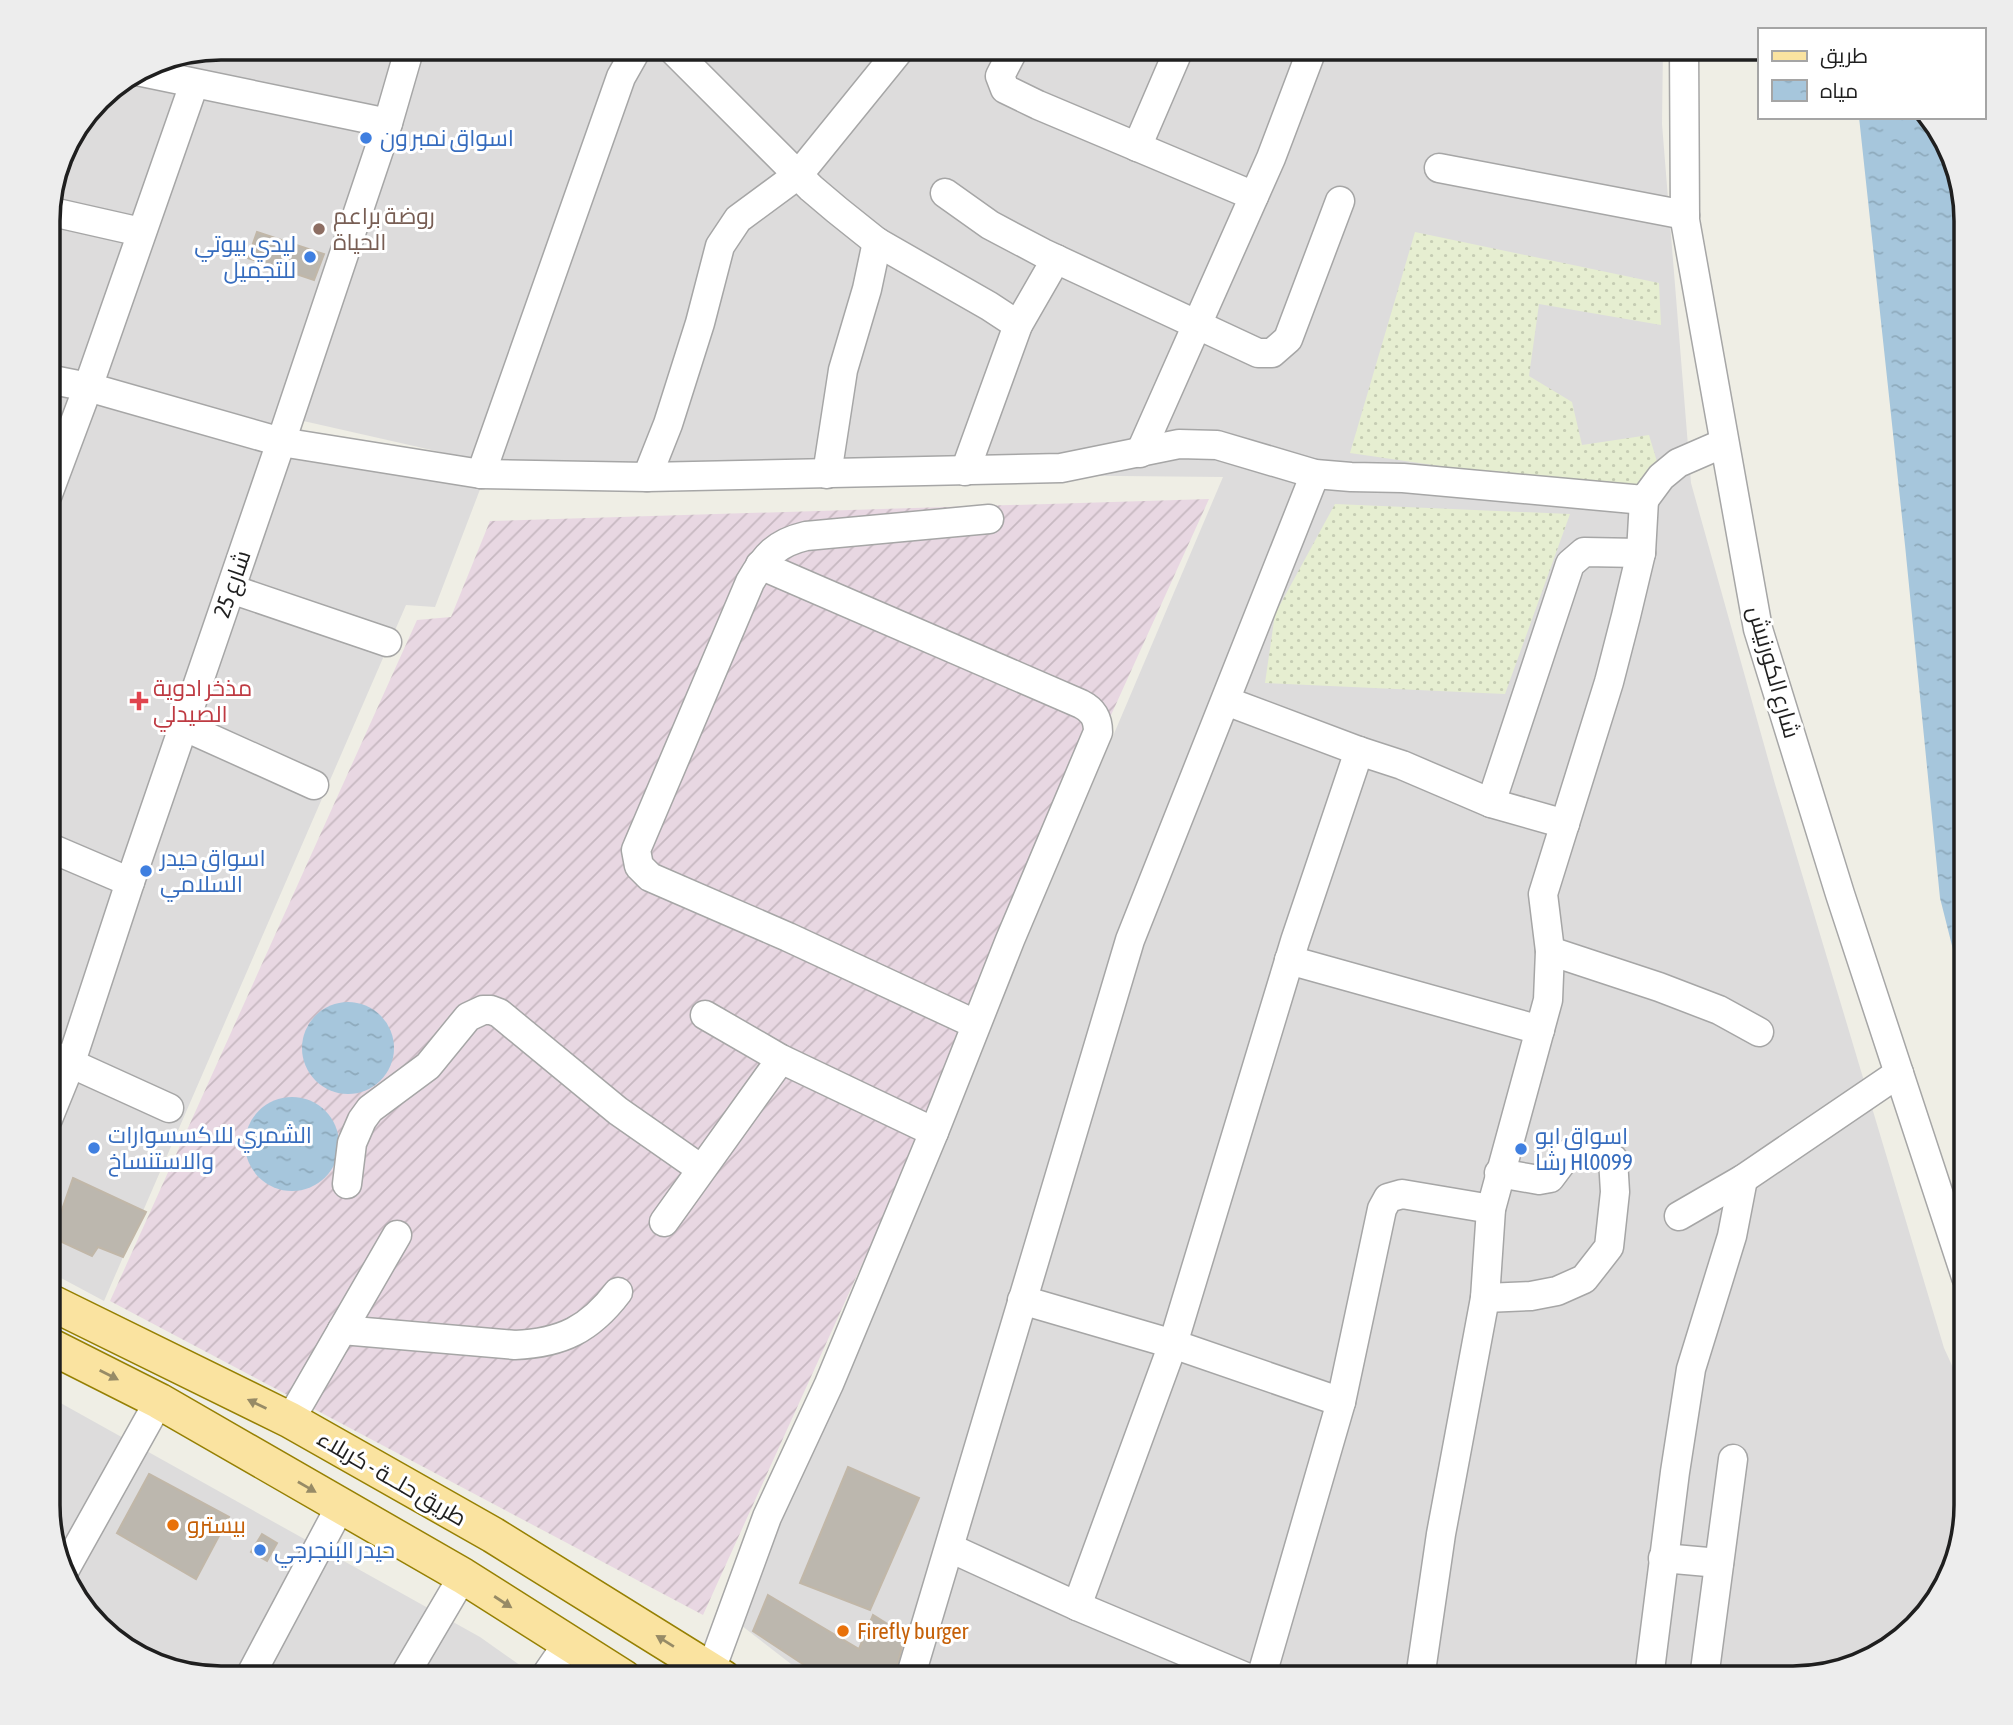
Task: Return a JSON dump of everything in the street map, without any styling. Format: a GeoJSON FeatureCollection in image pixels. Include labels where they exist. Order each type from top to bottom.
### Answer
{"type":"FeatureCollection","features":[{"type":"Feature","properties":{"kind":"main road","name":"طريق حلــة - كربلاء"},"geometry":{"type":"LineString","coordinates":[[60,1307],[290,1420],[493,1535],[704,1666]]}},
{"type":"Feature","properties":{"kind":"main road"},"geometry":{"type":"LineString","coordinates":[[60,1351],[159,1401],[464,1577],[605,1666]]}},
{"type":"Feature","properties":{"kind":"main road"},"geometry":{"type":"LineString","coordinates":[[464,1577],[481,1573],[491,1563],[495,1546],[493,1535]]}},
{"type":"Feature","properties":{"kind":"main road"},"geometry":{"type":"LineString","coordinates":[[554,1634],[537,1613],[541,1596],[551,1586],[569,1581]]}},
{"type":"Feature","properties":{"kind":"street","name":"شارع 25"},"geometry":{"type":"LineString","coordinates":[[60,1057],[130,882],[281,442],[388,123],[406,60]]}},
{"type":"Feature","properties":{"kind":"street"},"geometry":{"type":"LineString","coordinates":[[481,474],[621,77],[631,60]]}},
{"type":"Feature","properties":{"kind":"street"},"geometry":{"type":"LineString","coordinates":[[683,60],[811,188],[877,242],[1018,325]]}},
{"type":"Feature","properties":{"kind":"street"},"geometry":{"type":"LineString","coordinates":[[647,477],[682,381],[720,246],[738,219],[799,174],[891,60]]}},
{"type":"Feature","properties":{"kind":"street"},"geometry":{"type":"LineString","coordinates":[[1008,60],[1000,76],[1005,89],[1254,196]]}},
{"type":"Feature","properties":{"kind":"street"},"geometry":{"type":"LineString","coordinates":[[1137,147],[1175,60]]}},
{"type":"Feature","properties":{"kind":"street"},"geometry":{"type":"LineString","coordinates":[[1140,453],[1271,158],[1308,60]]}},
{"type":"Feature","properties":{"kind":"street","name":"شارع الكورنيش"},"geometry":{"type":"LineString","coordinates":[[1684,60],[1685,215],[1758,629],[1840,894],[1954,1240]]}},
{"type":"Feature","properties":{"kind":"street"},"geometry":{"type":"LineString","coordinates":[[152,75],[388,123]]}},
{"type":"Feature","properties":{"kind":"street"},"geometry":{"type":"LineString","coordinates":[[60,462],[194,84]]}},
{"type":"Feature","properties":{"kind":"street"},"geometry":{"type":"LineString","coordinates":[[1439,168],[1685,215]]}},
{"type":"Feature","properties":{"kind":"street"},"geometry":{"type":"LineString","coordinates":[[945,193],[990,225],[1056,259],[1258,353],[1272,353],[1288,339],[1340,201]]}},
{"type":"Feature","properties":{"kind":"street"},"geometry":{"type":"LineString","coordinates":[[60,214],[141,232]]}},
{"type":"Feature","properties":{"kind":"street"},"geometry":{"type":"LineString","coordinates":[[827,474],[843,370],[867,289],[877,242]]}},
{"type":"Feature","properties":{"kind":"street"},"geometry":{"type":"LineString","coordinates":[[965,471],[1018,325],[1056,259]]}},
{"type":"Feature","properties":{"kind":"street"},"geometry":{"type":"LineString","coordinates":[[60,381],[281,442],[481,474],[647,477],[1061,468],[1180,444],[1217,445],[1315,474],[1403,478],[1644,500]]}},
{"type":"Feature","properties":{"kind":"street"},"geometry":{"type":"LineString","coordinates":[[1422,1666],[1441,1534],[1485,1298],[1490,1209],[1548,1000],[1550,951],[1543,894],[1609,682],[1641,553],[1644,500],[1661,477],[1678,463],[1724,443]]}},
{"type":"Feature","properties":{"kind":"street"},"geometry":{"type":"LineString","coordinates":[[914,1666],[1130,940],[1315,474]]}},
{"type":"Feature","properties":{"kind":"street"},"geometry":{"type":"LineString","coordinates":[[975,1024],[788,937],[650,877],[639,866],[636,850],[739,607],[766,556],[791,540],[806,536],[989,519]]}},
{"type":"Feature","properties":{"kind":"street"},"geometry":{"type":"LineString","coordinates":[[1491,803],[1570,564],[1584,552],[1641,553]]}},
{"type":"Feature","properties":{"kind":"street"},"geometry":{"type":"LineString","coordinates":[[720,1666],[767,1517],[829,1384],[934,1132],[975,1024],[1098,733],[1095,715],[1081,704],[760,565]]}},
{"type":"Feature","properties":{"kind":"street"},"geometry":{"type":"LineString","coordinates":[[231,589],[387,642]]}},
{"type":"Feature","properties":{"kind":"street"},"geometry":{"type":"LineString","coordinates":[[1226,701],[1402,765],[1491,803],[1565,824]]}},
{"type":"Feature","properties":{"kind":"street"},"geometry":{"type":"LineString","coordinates":[[183,726],[314,785]]}},
{"type":"Feature","properties":{"kind":"street"},"geometry":{"type":"LineString","coordinates":[[1077,1606],[1173,1344],[1289,960],[1359,751]]}},
{"type":"Feature","properties":{"kind":"street"},"geometry":{"type":"LineString","coordinates":[[60,852],[130,882]]}},
{"type":"Feature","properties":{"kind":"street"},"geometry":{"type":"LineString","coordinates":[[1550,951],[1719,1010],[1759,1032]]}},
{"type":"Feature","properties":{"kind":"street"},"geometry":{"type":"LineString","coordinates":[[1289,960],[1540,1030]]}},
{"type":"Feature","properties":{"kind":"street"},"geometry":{"type":"LineString","coordinates":[[347,1184],[352,1143],[370,1109],[428,1066],[468,1017],[483,1010],[499,1013],[618,1111],[701,1169]]}},
{"type":"Feature","properties":{"kind":"street"},"geometry":{"type":"LineString","coordinates":[[705,1015],[781,1059],[934,1132]]}},
{"type":"Feature","properties":{"kind":"street"},"geometry":{"type":"LineString","coordinates":[[60,1059],[169,1108]]}},
{"type":"Feature","properties":{"kind":"street"},"geometry":{"type":"LineString","coordinates":[[664,1222],[781,1059]]}},
{"type":"Feature","properties":{"kind":"street"},"geometry":{"type":"LineString","coordinates":[[1679,1216],[1743,1179],[1899,1073]]}},
{"type":"Feature","properties":{"kind":"street"},"geometry":{"type":"LineString","coordinates":[[1485,1298],[1531,1296],[1557,1291],[1584,1279],[1609,1248],[1615,1192],[1612,1159],[1605,1155],[1567,1154],[1550,1178],[1539,1180],[1499,1173]]}},
{"type":"Feature","properties":{"kind":"street"},"geometry":{"type":"LineString","coordinates":[[1650,1666],[1663,1558],[1691,1369],[1732,1236],[1743,1179]]}},
{"type":"Feature","properties":{"kind":"street"},"geometry":{"type":"LineString","coordinates":[[1264,1666],[1341,1402],[1382,1209],[1388,1198],[1402,1194],[1490,1209]]}},
{"type":"Feature","properties":{"kind":"street"},"geometry":{"type":"LineString","coordinates":[[290,1420],[397,1234]]}},
{"type":"Feature","properties":{"kind":"street"},"geometry":{"type":"LineString","coordinates":[[342,1330],[536,1345],[565,1336],[591,1322],[618,1292]]}},
{"type":"Feature","properties":{"kind":"street"},"geometry":{"type":"LineString","coordinates":[[1022,1300],[1173,1344],[1341,1402]]}},
{"type":"Feature","properties":{"kind":"street"},"geometry":{"type":"LineString","coordinates":[[70,1560],[159,1401]]}},
{"type":"Feature","properties":{"kind":"street"},"geometry":{"type":"LineString","coordinates":[[1706,1666],[1733,1459]]}},
{"type":"Feature","properties":{"kind":"street"},"geometry":{"type":"LineString","coordinates":[[254,1666],[340,1507]]}},
{"type":"Feature","properties":{"kind":"street"},"geometry":{"type":"LineString","coordinates":[[950,1548],[1077,1606],[1220,1666]]}},
{"type":"Feature","properties":{"kind":"street"},"geometry":{"type":"LineString","coordinates":[[1663,1558],[1719,1563]]}},
{"type":"Feature","properties":{"kind":"street"},"geometry":{"type":"LineString","coordinates":[[410,1666],[464,1577]]}},
{"type":"Feature","properties":{"kind":"street"},"geometry":{"type":"LineString","coordinates":[[547,1666],[554,1634]]}},
{"type":"Feature","properties":{"kind":"shaded area"},"geometry":{"type":"Polygon","coordinates":[[[220,60],[399,60],[268,447],[484,479],[435,607],[406,605],[104,1301],[60,1277],[60,210],[65,179],[81,140],[114,99],[140,81],[168,68],[199,61],[220,60]]]}},
{"type":"Feature","properties":{"kind":"shaded area"},"geometry":{"type":"Polygon","coordinates":[[[420,60],[1663,60],[1662,124],[1691,483],[1775,784],[1944,1348],[1954,1370],[1952,1526],[1941,1566],[1914,1611],[1891,1632],[1864,1649],[1834,1660],[1793,1666],[794,1666],[737,1622],[1223,477],[520,470],[299,420],[420,60]]]}},
{"type":"Feature","properties":{"kind":"shaded area"},"geometry":{"type":"Polygon","coordinates":[[[1209,499],[703,1615],[110,1301],[417,620],[451,617],[490,521],[1209,499]]]}},
{"type":"Feature","properties":{"kind":"shaded area"},"geometry":{"type":"Polygon","coordinates":[[[60,1403],[480,1637],[521,1666],[220,1666],[179,1660],[149,1649],[114,1626],[93,1603],[72,1566],[65,1546],[60,1515],[60,1403]]]}},
{"type":"Feature","properties":{"kind":"green space"},"geometry":{"type":"Polygon","coordinates":[[[1415,232],[1659,283],[1661,325],[1539,304],[1529,376],[1572,402],[1582,445],[1649,435],[1658,465],[1634,494],[1350,453],[1415,232]]]}},
{"type":"Feature","properties":{"kind":"green space"},"geometry":{"type":"Polygon","coordinates":[[[1335,504],[1570,514],[1505,694],[1265,683],[1275,614],[1335,504]]]}},
{"type":"Feature","properties":{"kind":"water"},"geometry":{"type":"Polygon","coordinates":[[[1859,119],[1918,119],[1932,140],[1945,168],[1952,199],[1954,953],[1940,898],[1859,119]]]}},
{"type":"Feature","properties":{"kind":"water"},"geometry":{"type":"Polygon","coordinates":[[[348,1002],[366,1005],[381,1015],[391,1030],[394,1048],[391,1066],[381,1081],[366,1091],[348,1094],[330,1091],[315,1081],[305,1066],[302,1048],[305,1030],[315,1015],[330,1005],[348,1002]]]}},
{"type":"Feature","properties":{"kind":"water"},"geometry":{"type":"Polygon","coordinates":[[[292,1097],[310,1101],[325,1111],[335,1126],[339,1144],[335,1162],[325,1177],[310,1187],[292,1191],[274,1187],[259,1177],[249,1162],[245,1144],[249,1126],[259,1111],[274,1101],[292,1097]]]}},
{"type":"Feature","properties":{"kind":"building"},"geometry":{"type":"Polygon","coordinates":[[[257,232],[324,254],[314,280],[248,258],[257,232]]]}},
{"type":"Feature","properties":{"kind":"building"},"geometry":{"type":"Polygon","coordinates":[[[73,1178],[146,1212],[123,1257],[98,1247],[92,1256],[62,1242],[60,1215],[73,1178]]]}},
{"type":"Feature","properties":{"kind":"building"},"geometry":{"type":"Polygon","coordinates":[[[848,1467],[919,1498],[870,1610],[800,1583],[848,1467]]]}},
{"type":"Feature","properties":{"kind":"building","name":"بيسترو"},"geometry":{"type":"Polygon","coordinates":[[[149,1474],[229,1517],[196,1579],[117,1533],[149,1474]]]}},
{"type":"Feature","properties":{"kind":"building"},"geometry":{"type":"Polygon","coordinates":[[[262,1534],[277,1543],[267,1561],[251,1552],[262,1534]]]}},
{"type":"Feature","properties":{"kind":"building"},"geometry":{"type":"Polygon","coordinates":[[[768,1595],[859,1649],[873,1615],[905,1635],[897,1666],[806,1666],[753,1631],[768,1595]]]}},
{"type":"Feature","properties":{"kind":"place","name":"اسواق نمبر ون"},"geometry":{"type":"Point","coordinates":[366,138]}},
{"type":"Feature","properties":{"kind":"place","name":"روضة براعم الحياة"},"geometry":{"type":"Point","coordinates":[319,229]}},
{"type":"Feature","properties":{"kind":"place","name":"ليدي بيوتي للتجميل"},"geometry":{"type":"Point","coordinates":[310,257]}},
{"type":"Feature","properties":{"kind":"place","name":"مذخر ادوية الصيدلي"},"geometry":{"type":"Point","coordinates":[139,701]}},
{"type":"Feature","properties":{"kind":"place","name":"اسواق حيدر السلامي"},"geometry":{"type":"Point","coordinates":[146,871]}},
{"type":"Feature","properties":{"kind":"place","name":"الشمري للاكسسوارات والاستنساخ"},"geometry":{"type":"Point","coordinates":[94,1148]}},
{"type":"Feature","properties":{"kind":"place","name":"اسواق ابو رشا Hl0099"},"geometry":{"type":"Point","coordinates":[1521,1149]}},
{"type":"Feature","properties":{"kind":"place","name":"بيسترو"},"geometry":{"type":"Point","coordinates":[173,1525]}},
{"type":"Feature","properties":{"kind":"place","name":"حيدر البنجرجي"},"geometry":{"type":"Point","coordinates":[260,1550]}},
{"type":"Feature","properties":{"kind":"place","name":"Firefly burger"},"geometry":{"type":"Point","coordinates":[843,1631]}}]}
